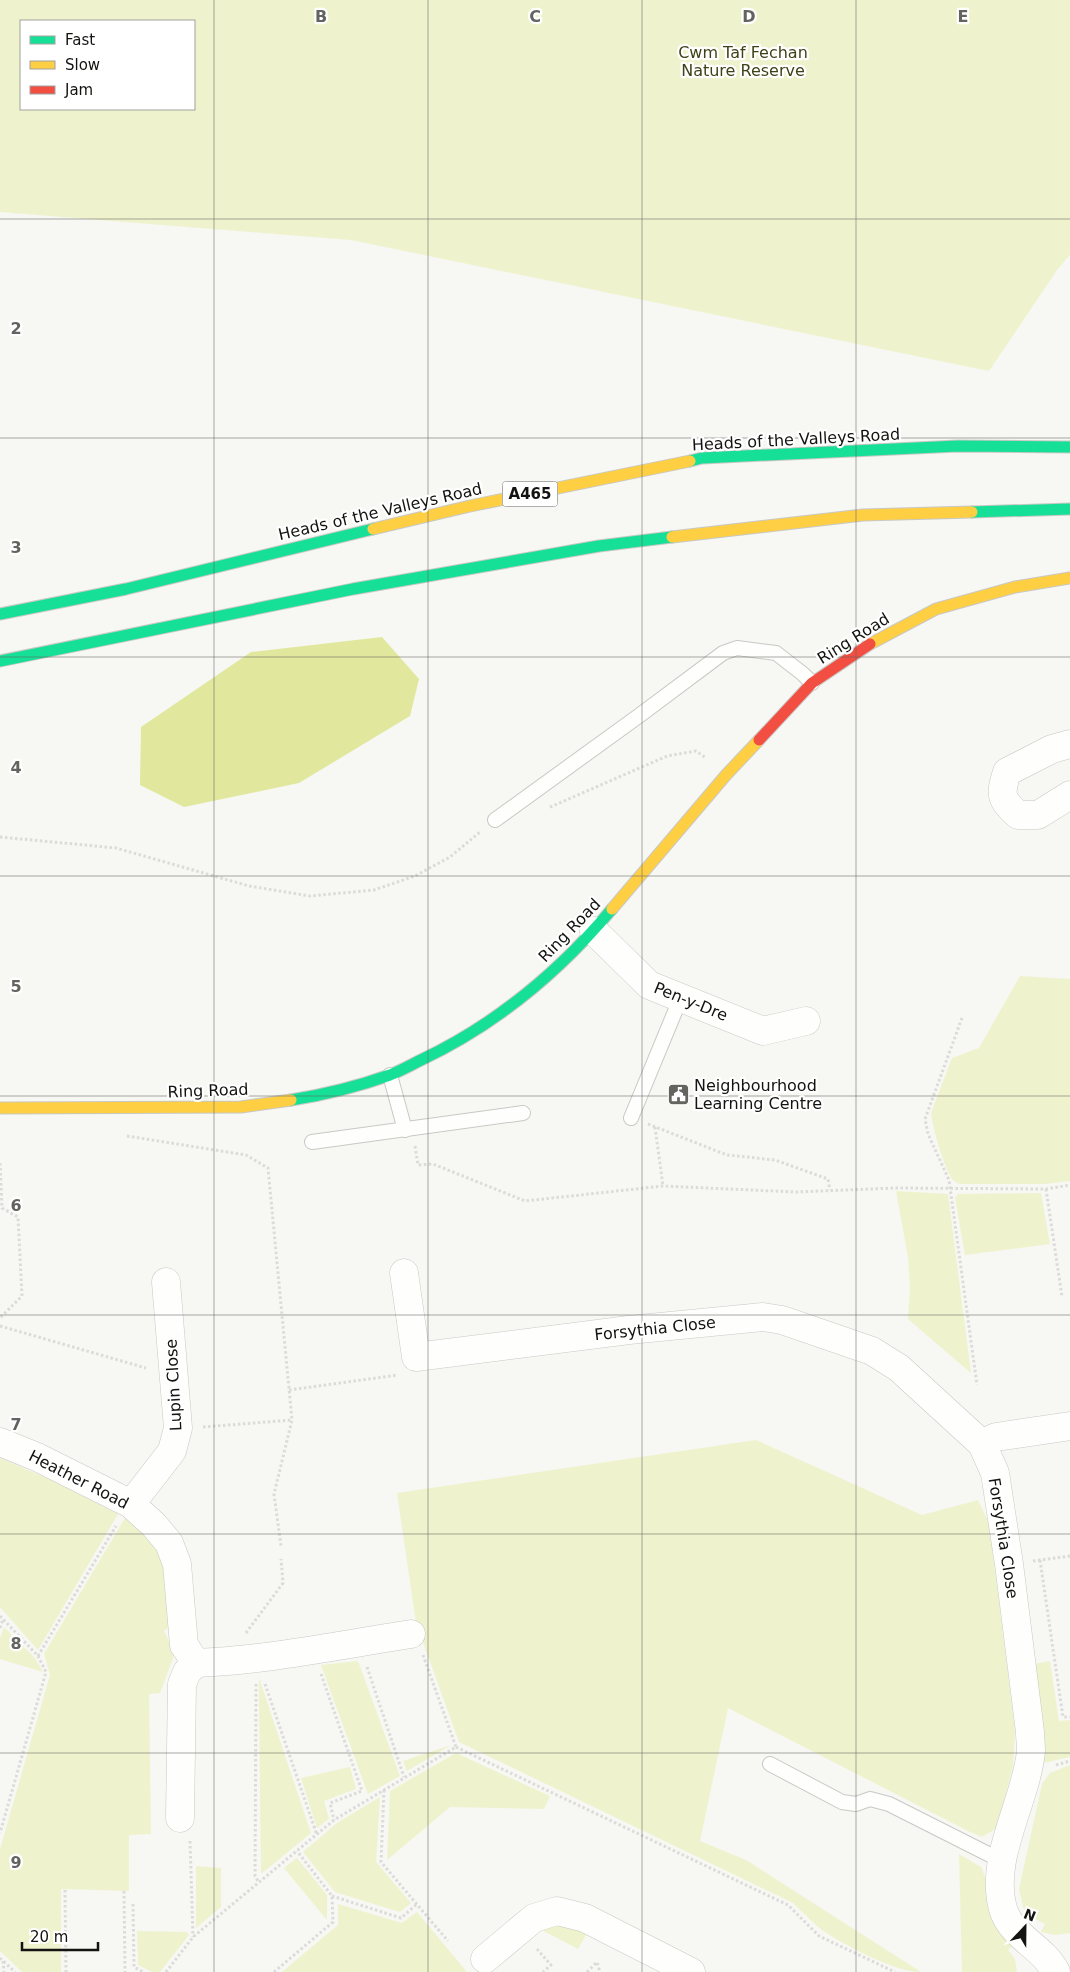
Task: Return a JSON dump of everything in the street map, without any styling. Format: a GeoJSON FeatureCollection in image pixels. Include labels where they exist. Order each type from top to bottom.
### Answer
{"type":"FeatureCollection","features":[{"type":"Feature","properties":{"kind":"main road","name":"Heads of the Valleys Road"},"geometry":{"type":"LineString","coordinates":[[0,614],[126,589],[470,506],[702,458],[958,446],[1070,448]]}},
{"type":"Feature","properties":{"kind":"main road"},"geometry":{"type":"LineString","coordinates":[[0,661],[353,590],[599,546],[862,516],[1070,509]]}},
{"type":"Feature","properties":{"kind":"main road","name":"Ring Road"},"geometry":{"type":"LineString","coordinates":[[0,1108],[241,1107],[315,1096],[390,1075],[438,1052],[485,1025],[524,996],[566,960],[594,930],[726,775],[812,683],[880,638],[936,609],[1015,587],[1070,578]]}},
{"type":"Feature","properties":{"kind":"street"},"geometry":{"type":"LineString","coordinates":[[1070,744],[1052,748],[1007,772],[1002,787],[1004,803],[1018,815],[1038,815],[1070,795]]}},
{"type":"Feature","properties":{"kind":"street","name":"Pen-y-Dre"},"geometry":{"type":"LineString","coordinates":[[594,930],[649,985],[764,1031],[806,1021]]}},
{"type":"Feature","properties":{"kind":"street"},"geometry":{"type":"LineString","coordinates":[[404,1273],[416,1357]]}},
{"type":"Feature","properties":{"kind":"street","name":"Lupin Close"},"geometry":{"type":"LineString","coordinates":[[131,1504],[172,1451],[178,1428],[166,1282]]}},
{"type":"Feature","properties":{"kind":"street","name":"Forsythia Close"},"geometry":{"type":"LineString","coordinates":[[416,1357],[639,1329],[763,1317],[782,1320],[872,1351],[899,1368],[982,1444],[995,1473],[1009,1564],[1031,1752],[1002,1861],[999,1888],[1005,1913],[1020,1936],[1050,1961],[1056,1972]]}},
{"type":"Feature","properties":{"kind":"street"},"geometry":{"type":"LineString","coordinates":[[982,1444],[996,1437],[1070,1426]]}},
{"type":"Feature","properties":{"kind":"street","name":"Heather Road"},"geometry":{"type":"LineString","coordinates":[[0,1442],[38,1457],[131,1504],[154,1525],[169,1543],[176,1564],[180,1582],[184,1645],[196,1663]]}},
{"type":"Feature","properties":{"kind":"street"},"geometry":{"type":"LineString","coordinates":[[180,1818],[182,1684],[187,1672],[196,1663],[256,1663],[315,1650],[411,1634]]}},
{"type":"Feature","properties":{"kind":"street"},"geometry":{"type":"LineString","coordinates":[[475,1953],[534,1918],[557,1911],[585,1918],[691,1972]]}},
{"type":"Feature","properties":{"kind":"lane"},"geometry":{"type":"LineString","coordinates":[[495,820],[723,652],[737,648],[776,653],[812,683]]}},
{"type":"Feature","properties":{"kind":"lane"},"geometry":{"type":"LineString","coordinates":[[631,1118],[681,998]]}},
{"type":"Feature","properties":{"kind":"lane"},"geometry":{"type":"LineString","coordinates":[[390,1075],[408,1129]]}},
{"type":"Feature","properties":{"kind":"lane"},"geometry":{"type":"LineString","coordinates":[[312,1142],[523,1113]]}},
{"type":"Feature","properties":{"kind":"lane"},"geometry":{"type":"LineString","coordinates":[[770,1764],[842,1802],[856,1804],[870,1798],[889,1804],[1002,1861]]}},
{"type":"Feature","properties":{"kind":"path"},"geometry":{"type":"LineString","coordinates":[[549,807],[668,756],[696,751],[726,775]]}},
{"type":"Feature","properties":{"kind":"path"},"geometry":{"type":"LineString","coordinates":[[0,837],[116,848],[249,886],[310,896],[374,890],[415,876],[450,857],[495,820]]}},
{"type":"Feature","properties":{"kind":"path"},"geometry":{"type":"LineString","coordinates":[[962,1018],[925,1119],[928,1134],[949,1180],[951,1189],[977,1385]]}},
{"type":"Feature","properties":{"kind":"path"},"geometry":{"type":"LineString","coordinates":[[631,1118],[727,1155],[775,1160],[828,1179],[830,1190]]}},
{"type":"Feature","properties":{"kind":"path"},"geometry":{"type":"LineString","coordinates":[[655,1127],[662,1186]]}},
{"type":"Feature","properties":{"kind":"path"},"geometry":{"type":"LineString","coordinates":[[408,1129],[418,1165],[433,1164],[525,1201],[662,1186],[796,1192],[895,1188],[1046,1188],[1070,1185]]}},
{"type":"Feature","properties":{"kind":"path"},"geometry":{"type":"LineString","coordinates":[[123,1135],[246,1155],[268,1168],[292,1420],[274,1494],[280,1546]]}},
{"type":"Feature","properties":{"kind":"path"},"geometry":{"type":"LineString","coordinates":[[0,1163],[2,1208],[18,1218],[22,1296],[0,1318]]}},
{"type":"Feature","properties":{"kind":"path"},"geometry":{"type":"LineString","coordinates":[[1046,1188],[1062,1297]]}},
{"type":"Feature","properties":{"kind":"path"},"geometry":{"type":"LineString","coordinates":[[0,1326],[174,1376]]}},
{"type":"Feature","properties":{"kind":"path"},"geometry":{"type":"LineString","coordinates":[[289,1390],[418,1373],[416,1357]]}},
{"type":"Feature","properties":{"kind":"path"},"geometry":{"type":"LineString","coordinates":[[178,1428],[292,1420]]}},
{"type":"Feature","properties":{"kind":"path"},"geometry":{"type":"LineString","coordinates":[[38,1656],[131,1504]]}},
{"type":"Feature","properties":{"kind":"path"},"geometry":{"type":"LineString","coordinates":[[1009,1564],[1070,1556]]}},
{"type":"Feature","properties":{"kind":"path"},"geometry":{"type":"LineString","coordinates":[[281,1559],[283,1584],[246,1633],[248,1646],[262,1674],[317,1835]]}},
{"type":"Feature","properties":{"kind":"path"},"geometry":{"type":"LineString","coordinates":[[1040,1560],[1063,1717],[1070,1717]]}},
{"type":"Feature","properties":{"kind":"path"},"geometry":{"type":"LineString","coordinates":[[0,1833],[46,1672],[38,1656],[1,1618]]}},
{"type":"Feature","properties":{"kind":"path"},"geometry":{"type":"LineString","coordinates":[[0,1628],[1,1618]]}},
{"type":"Feature","properties":{"kind":"path"},"geometry":{"type":"LineString","coordinates":[[411,1634],[420,1646],[456,1747],[788,1905],[819,1936],[895,1972]]}},
{"type":"Feature","properties":{"kind":"path"},"geometry":{"type":"LineString","coordinates":[[360,1642],[404,1777]]}},
{"type":"Feature","properties":{"kind":"path"},"geometry":{"type":"LineString","coordinates":[[256,1663],[255,1876],[259,1883]]}},
{"type":"Feature","properties":{"kind":"path"},"geometry":{"type":"LineString","coordinates":[[320,1672],[362,1791],[330,1803],[334,1820]]}},
{"type":"Feature","properties":{"kind":"path"},"geometry":{"type":"LineString","coordinates":[[166,1972],[193,1938],[334,1820],[456,1747]]}},
{"type":"Feature","properties":{"kind":"path"},"geometry":{"type":"LineString","coordinates":[[384,1789],[382,1862],[417,1904],[475,1953]]}},
{"type":"Feature","properties":{"kind":"path"},"geometry":{"type":"LineString","coordinates":[[180,1818],[190,1831],[193,1938]]}},
{"type":"Feature","properties":{"kind":"path"},"geometry":{"type":"LineString","coordinates":[[297,1851],[332,1896],[401,1918],[417,1904]]}},
{"type":"Feature","properties":{"kind":"path"},"geometry":{"type":"LineString","coordinates":[[65,1890],[66,1972]]}},
{"type":"Feature","properties":{"kind":"path"},"geometry":{"type":"LineString","coordinates":[[124,1891],[125,1972]]}},
{"type":"Feature","properties":{"kind":"path"},"geometry":{"type":"LineString","coordinates":[[274,1972],[333,1922],[332,1896]]}},
{"type":"Feature","properties":{"kind":"path"},"geometry":{"type":"LineString","coordinates":[[133,1904],[134,1967],[142,1972]]}},
{"type":"Feature","properties":{"kind":"path"},"geometry":{"type":"LineString","coordinates":[[535,1947],[551,1965],[543,1972]]}},
{"type":"Feature","properties":{"kind":"path"},"geometry":{"type":"LineString","coordinates":[[1,1959],[4,1972]]}},
{"type":"Feature","properties":{"kind":"path"},"geometry":{"type":"LineString","coordinates":[[1,1959],[14,1972]]}},
{"type":"Feature","properties":{"kind":"path"},"geometry":{"type":"LineString","coordinates":[[587,1972],[597,1962],[600,1972]]}},
{"type":"Feature","properties":{"kind":"green space","name":"Cwm Taf Fechan Nature Reserve"},"geometry":{"type":"Polygon","coordinates":[[[0,0],[1070,0],[1070,255],[1057,270],[989,371],[351,240],[0,212],[0,0]]]}},
{"type":"Feature","properties":{"kind":"green space"},"geometry":{"type":"Polygon","coordinates":[[[1020,976],[1070,979],[1070,1181],[1045,1184],[959,1184],[953,1180],[946,1168],[936,1138],[931,1113],[952,1058],[979,1048],[1020,976]]]}},
{"type":"Feature","properties":{"kind":"green space"},"geometry":{"type":"Polygon","coordinates":[[[896,1191],[948,1194],[971,1373],[908,1319],[910,1287],[908,1257],[896,1191]]]}},
{"type":"Feature","properties":{"kind":"green space"},"geometry":{"type":"Polygon","coordinates":[[[1041,1193],[1050,1244],[965,1255],[955,1198],[958,1194],[1041,1193]]]}},
{"type":"Feature","properties":{"kind":"green space"},"geometry":{"type":"Polygon","coordinates":[[[756,1440],[922,1515],[978,1500],[989,1523],[1015,1730],[1013,1766],[997,1828],[982,1837],[970,1832],[728,1708],[700,1841],[746,1860],[921,1972],[886,1964],[861,1952],[823,1931],[793,1903],[459,1742],[416,1623],[397,1493],[756,1440]]]}},
{"type":"Feature","properties":{"kind":"green space"},"geometry":{"type":"Polygon","coordinates":[[[0,1458],[51,1480],[118,1514],[38,1650],[0,1607],[0,1458]]]}},
{"type":"Feature","properties":{"kind":"green space"},"geometry":{"type":"Polygon","coordinates":[[[125,1518],[154,1537],[167,1557],[169,1627],[164,1631],[175,1653],[160,1693],[149,1694],[151,1834],[129,1835],[129,1891],[61,1889],[61,1972],[22,1972],[0,1951],[0,1849],[50,1675],[44,1654],[125,1518]]]}},
{"type":"Feature","properties":{"kind":"green space"},"geometry":{"type":"Polygon","coordinates":[[[4,1627],[35,1658],[43,1672],[0,1659],[0,1639],[4,1627]]]}},
{"type":"Feature","properties":{"kind":"green space"},"geometry":{"type":"Polygon","coordinates":[[[358,1661],[400,1776],[368,1794],[321,1665],[358,1661]]]}},
{"type":"Feature","properties":{"kind":"green space"},"geometry":{"type":"Polygon","coordinates":[[[1050,1661],[1059,1721],[1070,1720],[1070,1757],[1039,1764],[1034,1664],[1050,1661]]]}},
{"type":"Feature","properties":{"kind":"green space"},"geometry":{"type":"Polygon","coordinates":[[[259,1678],[311,1833],[261,1874],[259,1705],[259,1678]]]}},
{"type":"Feature","properties":{"kind":"green space"},"geometry":{"type":"Polygon","coordinates":[[[451,1745],[407,1771],[403,1761],[451,1745]]]}},
{"type":"Feature","properties":{"kind":"green space"},"geometry":{"type":"Polygon","coordinates":[[[456,1753],[550,1796],[544,1809],[450,1807],[387,1860],[390,1791],[456,1753]]]}},
{"type":"Feature","properties":{"kind":"green space"},"geometry":{"type":"Polygon","coordinates":[[[1070,1765],[1070,1933],[1055,1935],[1041,1932],[1045,1924],[1033,1918],[1023,1907],[1019,1889],[1042,1784],[1050,1773],[1070,1765]]]}},
{"type":"Feature","properties":{"kind":"green space"},"geometry":{"type":"Polygon","coordinates":[[[350,1767],[356,1789],[324,1801],[329,1819],[317,1828],[301,1778],[350,1767]]]}},
{"type":"Feature","properties":{"kind":"green space"},"geometry":{"type":"Polygon","coordinates":[[[380,1797],[376,1862],[411,1903],[400,1912],[335,1892],[303,1852],[337,1823],[380,1797]]]}},
{"type":"Feature","properties":{"kind":"green space"},"geometry":{"type":"Polygon","coordinates":[[[959,1854],[981,1867],[1013,1945],[1008,1950],[1015,1959],[1017,1972],[962,1972],[959,1854]]]}},
{"type":"Feature","properties":{"kind":"green space"},"geometry":{"type":"Polygon","coordinates":[[[297,1858],[327,1895],[327,1920],[284,1868],[297,1858]]]}},
{"type":"Feature","properties":{"kind":"green space"},"geometry":{"type":"Polygon","coordinates":[[[196,1866],[221,1868],[221,1907],[196,1928],[196,1866]]]}},
{"type":"Feature","properties":{"kind":"green space"},"geometry":{"type":"Polygon","coordinates":[[[338,1904],[402,1923],[417,1912],[467,1972],[282,1972],[338,1925],[338,1904]]]}},
{"type":"Feature","properties":{"kind":"green space"},"geometry":{"type":"Polygon","coordinates":[[[553,1925],[567,1925],[587,1933],[578,1949],[540,1929],[553,1925]]]}},
{"type":"Feature","properties":{"kind":"green space"},"geometry":{"type":"Polygon","coordinates":[[[137,1931],[187,1932],[189,1935],[160,1972],[152,1972],[138,1965],[137,1931]]]}},
{"type":"Feature","properties":{"kind":"shaded area"},"geometry":{"type":"Polygon","coordinates":[[[382,637],[419,679],[410,716],[299,783],[184,807],[140,785],[141,727],[251,652],[382,637]]]}},
{"type":"Feature","properties":{"kind":"traffic: fast"},"geometry":{"type":"LineString","coordinates":[[690,461],[702,458],[958,446],[1070,447]]}},
{"type":"Feature","properties":{"kind":"traffic: fast"},"geometry":{"type":"LineString","coordinates":[[972,512],[1070,509]]}},
{"type":"Feature","properties":{"kind":"traffic: fast"},"geometry":{"type":"LineString","coordinates":[[0,614],[126,589],[373,529]]}},
{"type":"Feature","properties":{"kind":"traffic: fast"},"geometry":{"type":"LineString","coordinates":[[0,661],[353,589],[599,546],[672,537]]}},
{"type":"Feature","properties":{"kind":"traffic: fast"},"geometry":{"type":"LineString","coordinates":[[291,1100],[341,1090],[390,1075],[448,1046],[475,1030],[524,995],[548,975],[592,932],[612,909]]}},
{"type":"Feature","properties":{"kind":"traffic: slow"},"geometry":{"type":"LineString","coordinates":[[373,529],[470,506],[690,461]]}},
{"type":"Feature","properties":{"kind":"traffic: slow"},"geometry":{"type":"LineString","coordinates":[[672,537],[863,515],[972,512]]}},
{"type":"Feature","properties":{"kind":"traffic: slow"},"geometry":{"type":"LineString","coordinates":[[870,644],[936,609],[1015,587],[1070,578]]}},
{"type":"Feature","properties":{"kind":"traffic: slow"},"geometry":{"type":"LineString","coordinates":[[612,909],[726,775],[759,740]]}},
{"type":"Feature","properties":{"kind":"traffic: slow"},"geometry":{"type":"LineString","coordinates":[[0,1108],[241,1107],[291,1100]]}},
{"type":"Feature","properties":{"kind":"traffic: jam"},"geometry":{"type":"LineString","coordinates":[[759,740],[812,683],[870,644]]}},
{"type":"Feature","properties":{"kind":"place","name":"Neighbourhood Learning Centre"},"geometry":{"type":"Point","coordinates":[678,1094]}}]}
